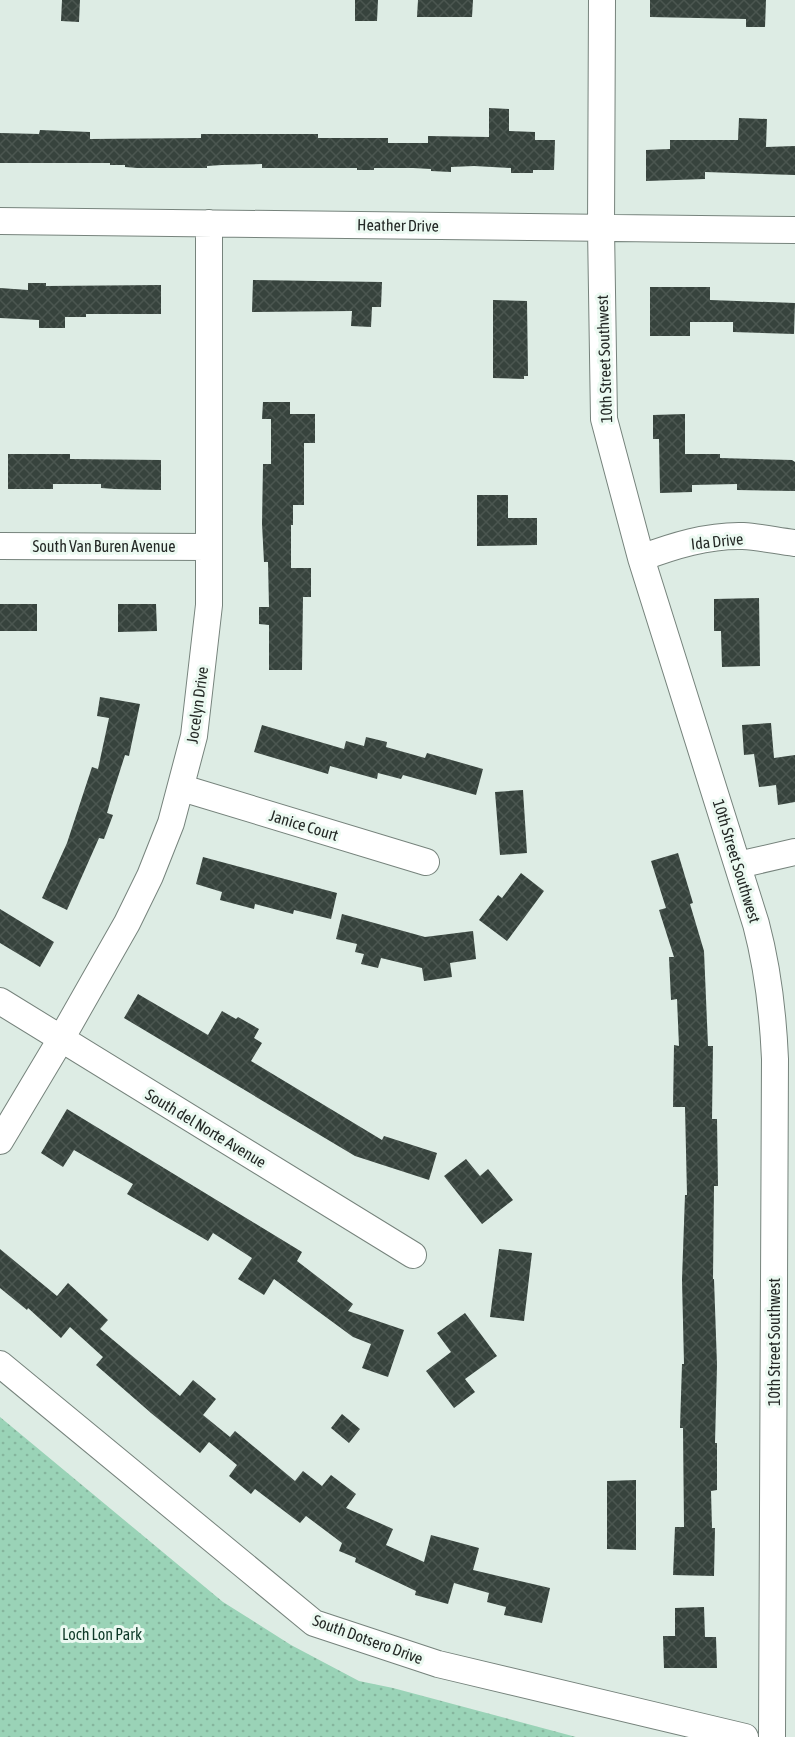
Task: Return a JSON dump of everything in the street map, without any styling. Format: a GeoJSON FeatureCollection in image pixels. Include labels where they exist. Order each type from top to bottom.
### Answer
{"type":"FeatureCollection","features":[{"type":"Feature","properties":{"kind":"street","name":"10th Street Southwest"},"geometry":{"type":"LineString","coordinates":[[602,0],[601,228],[604,419],[641,558],[764,954],[772,1007],[784,1174],[784,1448],[772,1737]]}},
{"type":"Feature","properties":{"kind":"street","name":"Heather Drive"},"geometry":{"type":"LineString","coordinates":[[0,221],[795,230]]}},
{"type":"Feature","properties":{"kind":"street","name":"Jocelyn Drive"},"geometry":{"type":"LineString","coordinates":[[0,1141],[61,1040],[127,923],[150,876],[182,788],[194,736],[209,605],[207,547],[209,223]]}},
{"type":"Feature","properties":{"kind":"street","name":"Ida Drive"},"geometry":{"type":"LineString","coordinates":[[641,558],[664,549],[725,537],[754,537],[795,543]]}},
{"type":"Feature","properties":{"kind":"street","name":"South Van Buren Avenue"},"geometry":{"type":"LineString","coordinates":[[0,546],[207,547]]}},
{"type":"Feature","properties":{"kind":"street","name":"Janice Court"},"geometry":{"type":"LineString","coordinates":[[182,788],[426,862]]}},
{"type":"Feature","properties":{"kind":"street"},"geometry":{"type":"LineString","coordinates":[[738,865],[795,852]]}},
{"type":"Feature","properties":{"kind":"street","name":"South del Norte Avenue"},"geometry":{"type":"LineString","coordinates":[[0,1001],[413,1255]]}},
{"type":"Feature","properties":{"kind":"street","name":"South Dotsero Drive"},"geometry":{"type":"LineString","coordinates":[[0,1364],[314,1623],[438,1664],[746,1737]]}},
{"type":"Feature","properties":{"kind":"green space","name":"Loch Lon Park"},"geometry":{"type":"Polygon","coordinates":[[[0,1417],[223,1602],[291,1645],[359,1681],[576,1737],[0,1737],[0,1417]]]}},
{"type":"Feature","properties":{"kind":"building"},"geometry":{"type":"Polygon","coordinates":[[[62,0],[80,0],[79,22],[61,21],[62,0]]]}},
{"type":"Feature","properties":{"kind":"building"},"geometry":{"type":"Polygon","coordinates":[[[355,0],[378,0],[377,21],[355,21],[355,0]]]}},
{"type":"Feature","properties":{"kind":"building"},"geometry":{"type":"Polygon","coordinates":[[[418,0],[473,0],[472,17],[417,17],[418,0]]]}},
{"type":"Feature","properties":{"kind":"building"},"geometry":{"type":"Polygon","coordinates":[[[650,0],[766,0],[765,27],[746,27],[746,19],[650,17],[650,0]]]}},
{"type":"Feature","properties":{"kind":"building"},"geometry":{"type":"Polygon","coordinates":[[[489,108],[509,109],[509,131],[535,132],[535,140],[555,140],[554,170],[511,173],[511,168],[474,166],[451,167],[451,172],[413,168],[357,170],[357,168],[262,168],[262,164],[207,166],[207,168],[137,168],[110,165],[110,163],[0,163],[0,133],[39,134],[40,130],[90,132],[90,139],[201,138],[201,134],[318,134],[318,138],[388,138],[388,143],[428,143],[428,136],[489,137],[489,108]]]}},
{"type":"Feature","properties":{"kind":"building"},"geometry":{"type":"Polygon","coordinates":[[[739,118],[767,119],[766,147],[795,146],[795,175],[705,172],[705,179],[646,181],[646,150],[670,149],[670,140],[738,140],[739,118]]]}},
{"type":"Feature","properties":{"kind":"building"},"geometry":{"type":"Polygon","coordinates":[[[253,280],[382,282],[381,307],[372,307],[371,327],[351,326],[352,311],[252,312],[253,280]]]}},
{"type":"Feature","properties":{"kind":"building"},"geometry":{"type":"Polygon","coordinates":[[[28,283],[46,283],[46,286],[161,285],[161,314],[86,314],[86,317],[65,317],[65,328],[39,328],[39,320],[0,318],[0,288],[28,290],[28,283]]]}},
{"type":"Feature","properties":{"kind":"building"},"geometry":{"type":"Polygon","coordinates":[[[650,287],[710,287],[710,300],[795,303],[794,334],[733,332],[733,322],[690,322],[690,336],[650,336],[650,287]]]}},
{"type":"Feature","properties":{"kind":"building"},"geometry":{"type":"Polygon","coordinates":[[[493,300],[527,301],[528,376],[524,376],[524,379],[493,378],[493,300]]]}},
{"type":"Feature","properties":{"kind":"building"},"geometry":{"type":"Polygon","coordinates":[[[263,402],[290,402],[290,414],[315,414],[315,443],[304,443],[304,505],[293,505],[293,525],[291,525],[291,568],[311,568],[311,597],[303,597],[302,670],[269,670],[269,625],[259,624],[259,607],[269,607],[268,562],[264,562],[262,524],[263,464],[271,464],[271,419],[262,419],[263,402]]]}},
{"type":"Feature","properties":{"kind":"building"},"geometry":{"type":"Polygon","coordinates":[[[685,414],[685,454],[720,454],[720,458],[792,460],[795,462],[795,491],[737,490],[737,484],[692,485],[692,492],[660,493],[659,439],[653,439],[653,415],[685,414]]]}},
{"type":"Feature","properties":{"kind":"building"},"geometry":{"type":"Polygon","coordinates":[[[8,454],[70,454],[70,459],[161,460],[161,490],[101,488],[101,484],[53,484],[53,489],[8,489],[8,454]]]}},
{"type":"Feature","properties":{"kind":"building"},"geometry":{"type":"Polygon","coordinates":[[[477,495],[508,495],[508,518],[537,518],[537,545],[477,546],[477,495]]]}},
{"type":"Feature","properties":{"kind":"building"},"geometry":{"type":"Polygon","coordinates":[[[759,598],[760,666],[722,667],[721,631],[714,631],[714,599],[759,598]]]}},
{"type":"Feature","properties":{"kind":"building"},"geometry":{"type":"Polygon","coordinates":[[[0,604],[37,604],[37,631],[0,631],[0,604]]]}},
{"type":"Feature","properties":{"kind":"building"},"geometry":{"type":"Polygon","coordinates":[[[118,604],[156,604],[157,631],[118,632],[118,604]]]}},
{"type":"Feature","properties":{"kind":"building"},"geometry":{"type":"Polygon","coordinates":[[[100,697],[140,704],[129,756],[125,755],[107,813],[113,815],[104,839],[99,838],[67,910],[42,898],[67,843],[92,767],[98,769],[109,718],[97,716],[100,697]]]}},
{"type":"Feature","properties":{"kind":"building"},"geometry":{"type":"Polygon","coordinates":[[[771,723],[774,758],[795,755],[795,802],[778,805],[776,785],[759,787],[754,754],[744,755],[742,725],[771,723]]]}},
{"type":"Feature","properties":{"kind":"building"},"geometry":{"type":"Polygon","coordinates":[[[262,725],[344,749],[346,741],[364,746],[366,737],[387,742],[386,747],[425,758],[427,753],[483,769],[476,795],[403,775],[401,779],[378,773],[377,779],[330,766],[328,774],[254,752],[262,725]]]}},
{"type":"Feature","properties":{"kind":"building"},"geometry":{"type":"Polygon","coordinates":[[[523,790],[527,853],[500,855],[495,792],[523,790]]]}},
{"type":"Feature","properties":{"kind":"building"},"geometry":{"type":"Polygon","coordinates":[[[678,853],[704,951],[708,1046],[713,1046],[712,1119],[717,1119],[718,1186],[714,1186],[713,1279],[717,1365],[715,1443],[717,1443],[717,1490],[711,1491],[712,1528],[715,1528],[714,1576],[673,1575],[675,1527],[684,1527],[683,1428],[680,1428],[682,1364],[684,1364],[682,1280],[685,1195],[687,1195],[685,1107],[673,1107],[674,1045],[679,1046],[677,999],[671,1000],[669,957],[674,957],[659,910],[666,908],[651,861],[678,853]]]}},
{"type":"Feature","properties":{"kind":"building"},"geometry":{"type":"Polygon","coordinates":[[[203,857],[337,893],[331,919],[294,910],[293,914],[255,904],[254,909],[220,900],[222,892],[196,884],[203,857]]]}},
{"type":"Feature","properties":{"kind":"building"},"geometry":{"type":"Polygon","coordinates":[[[521,873],[544,891],[507,941],[479,920],[498,895],[502,898],[521,873]]]}},
{"type":"Feature","properties":{"kind":"building"},"geometry":{"type":"Polygon","coordinates":[[[0,909],[54,942],[40,967],[0,943],[0,909]]]}},
{"type":"Feature","properties":{"kind":"building"},"geometry":{"type":"Polygon","coordinates":[[[342,914],[425,937],[473,931],[476,959],[450,963],[452,977],[424,981],[422,968],[381,958],[378,968],[361,964],[364,954],[355,952],[357,944],[336,939],[342,914]]]}},
{"type":"Feature","properties":{"kind":"building"},"geometry":{"type":"Polygon","coordinates":[[[138,994],[208,1035],[222,1011],[259,1029],[254,1038],[262,1043],[251,1061],[382,1140],[384,1136],[437,1153],[429,1180],[355,1156],[124,1018],[138,994]]]}},
{"type":"Feature","properties":{"kind":"building"},"geometry":{"type":"Polygon","coordinates":[[[67,1109],[302,1252],[297,1261],[353,1304],[348,1311],[404,1330],[388,1377],[362,1368],[371,1344],[353,1337],[274,1279],[264,1295],[238,1279],[252,1258],[213,1233],[208,1241],[127,1194],[133,1184],[74,1150],[63,1167],[41,1153],[67,1109]]]}},
{"type":"Feature","properties":{"kind":"building"},"geometry":{"type":"Polygon","coordinates":[[[466,1159],[480,1176],[488,1169],[513,1200],[482,1224],[444,1176],[466,1159]]]}},
{"type":"Feature","properties":{"kind":"building"},"geometry":{"type":"Polygon","coordinates":[[[0,1249],[57,1296],[68,1283],[108,1320],[100,1329],[180,1396],[193,1380],[216,1399],[203,1415],[230,1437],[235,1431],[295,1481],[303,1471],[322,1486],[331,1475],[356,1494],[346,1508],[393,1529],[386,1545],[424,1562],[431,1535],[479,1548],[473,1570],[550,1588],[542,1623],[504,1615],[506,1607],[487,1602],[489,1593],[454,1583],[448,1604],[415,1595],[416,1591],[355,1562],[356,1558],[339,1551],[342,1543],[306,1516],[300,1523],[255,1489],[251,1494],[229,1476],[237,1465],[209,1442],[200,1453],[151,1413],[96,1365],[103,1357],[70,1327],[61,1338],[28,1308],[27,1310],[0,1288],[0,1249]]]}},
{"type":"Feature","properties":{"kind":"building"},"geometry":{"type":"Polygon","coordinates":[[[499,1249],[532,1253],[524,1321],[490,1317],[499,1249]]]}},
{"type":"Feature","properties":{"kind":"building"},"geometry":{"type":"Polygon","coordinates":[[[465,1313],[497,1356],[465,1379],[475,1392],[454,1408],[426,1371],[451,1352],[437,1333],[465,1313]]]}},
{"type":"Feature","properties":{"kind":"building"},"geometry":{"type":"Polygon","coordinates":[[[342,1414],[360,1429],[349,1443],[331,1428],[342,1414]]]}},
{"type":"Feature","properties":{"kind":"building"},"geometry":{"type":"Polygon","coordinates":[[[636,1480],[636,1550],[607,1549],[607,1481],[636,1480]]]}},
{"type":"Feature","properties":{"kind":"building"},"geometry":{"type":"Polygon","coordinates":[[[704,1607],[705,1637],[716,1637],[717,1668],[664,1668],[663,1636],[675,1636],[675,1608],[704,1607]]]}}]}
